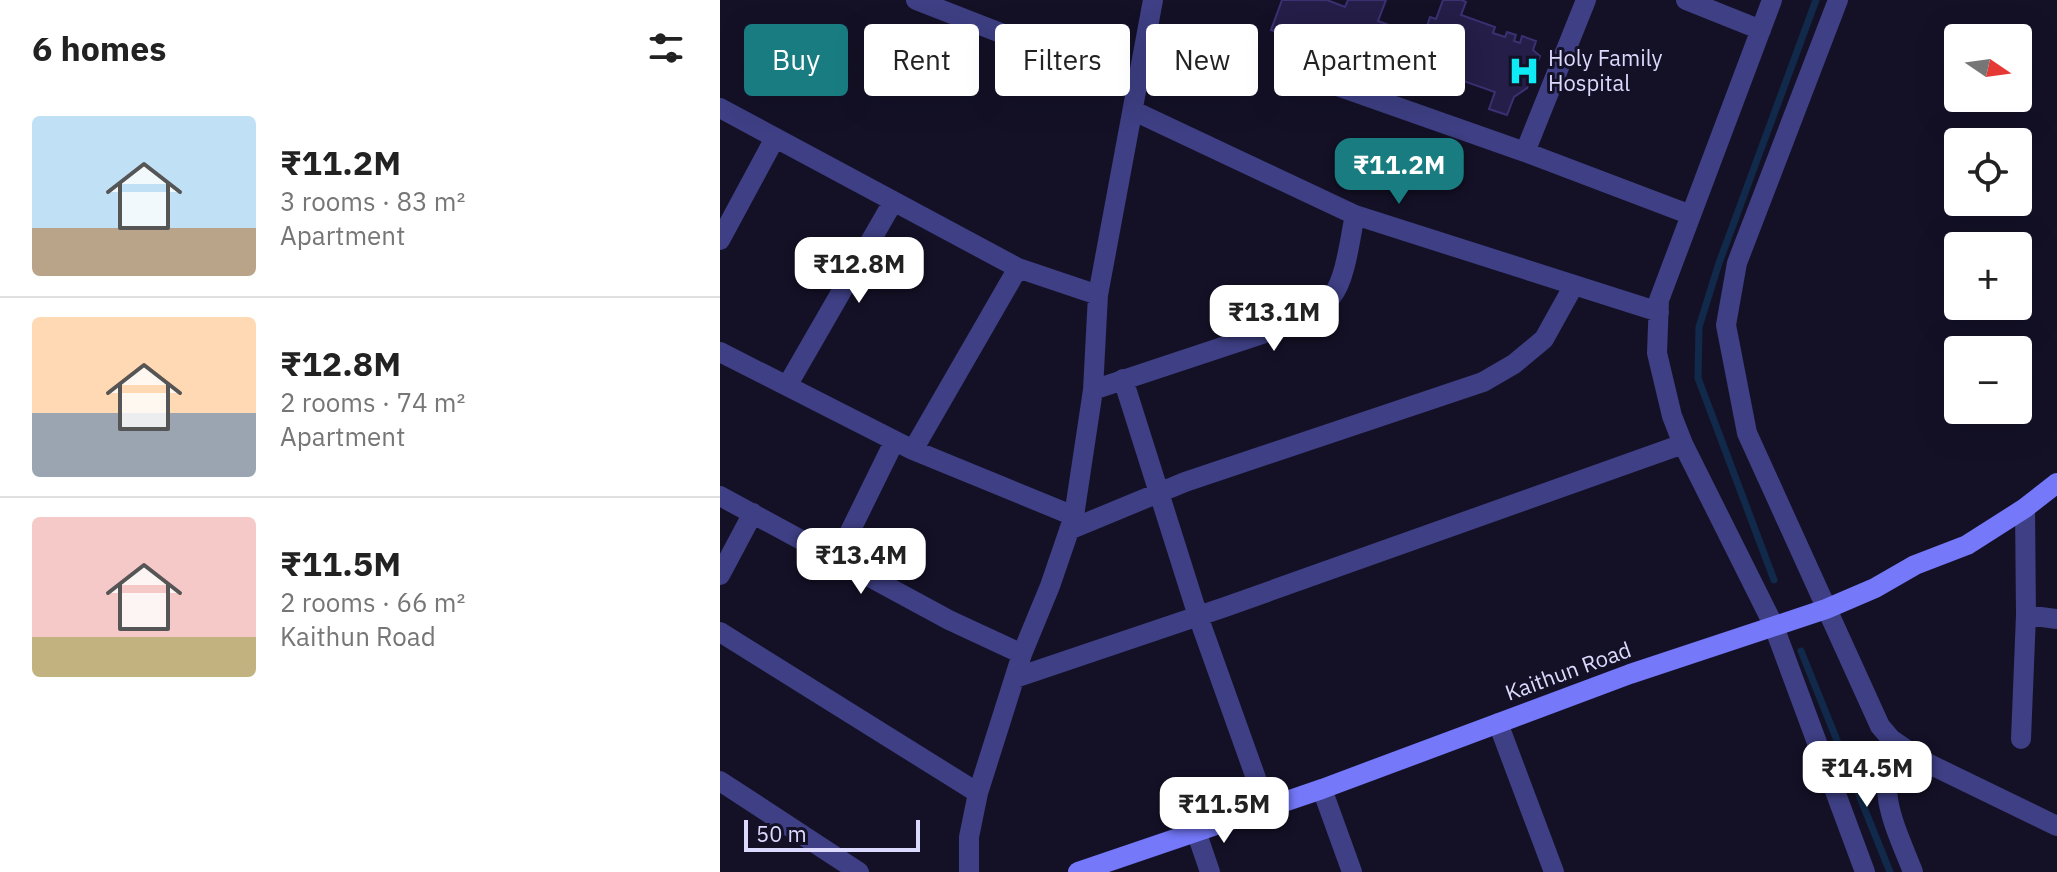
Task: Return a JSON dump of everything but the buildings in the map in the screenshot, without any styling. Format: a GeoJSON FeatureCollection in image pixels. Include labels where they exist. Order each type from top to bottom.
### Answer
{"type":"FeatureCollection","features":[{"type":"Feature","properties":{"kind":"street"},"geometry":{"type":"LineString","coordinates":[[916,0],[1137,86]]}},
{"type":"Feature","properties":{"kind":"street"},"geometry":{"type":"LineString","coordinates":[[969,872],[969,837],[978,793],[1022,654],[1072,523],[1093,390],[1098,295],[1153,0]]}},
{"type":"Feature","properties":{"kind":"street"},"geometry":{"type":"LineString","coordinates":[[1525,152],[1586,0]]}},
{"type":"Feature","properties":{"kind":"street"},"geometry":{"type":"LineString","coordinates":[[1686,0],[1761,30]]}},
{"type":"Feature","properties":{"kind":"street"},"geometry":{"type":"LineString","coordinates":[[1772,0],[1659,300],[1657,353],[1672,416],[1683,444],[1773,624],[1865,872]]}},
{"type":"Feature","properties":{"kind":"street"},"geometry":{"type":"LineString","coordinates":[[1838,0],[1737,263],[1726,325],[1747,433],[1880,726],[1891,739],[1923,761],[2057,826]]}},
{"type":"Feature","properties":{"kind":"street"},"geometry":{"type":"LineString","coordinates":[[1366,96],[1691,215]]}},
{"type":"Feature","properties":{"kind":"street"},"geometry":{"type":"LineString","coordinates":[[720,108],[1018,268],[1098,295]]}},
{"type":"Feature","properties":{"kind":"street"},"geometry":{"type":"LineString","coordinates":[[1134,111],[1355,215],[1659,312]]}},
{"type":"Feature","properties":{"kind":"street"},"geometry":{"type":"LineString","coordinates":[[720,240],[775,138]]}},
{"type":"Feature","properties":{"kind":"street"},"geometry":{"type":"LineString","coordinates":[[787,386],[893,202]]}},
{"type":"Feature","properties":{"kind":"street"},"geometry":{"type":"LineString","coordinates":[[1093,390],[1283,327],[1312,312],[1333,295],[1344,266],[1355,215]]}},
{"type":"Feature","properties":{"kind":"street"},"geometry":{"type":"LineString","coordinates":[[837,558],[903,446],[1018,268]]}},
{"type":"Feature","properties":{"kind":"street"},"geometry":{"type":"LineString","coordinates":[[720,352],[903,446],[1072,523],[1483,382],[1514,364],[1544,339],[1574,285]]}},
{"type":"Feature","properties":{"kind":"street"},"geometry":{"type":"LineString","coordinates":[[1123,379],[1198,616],[1267,809]]}},
{"type":"Feature","properties":{"kind":"street"},"geometry":{"type":"LineString","coordinates":[[1015,678],[1683,444]]}},
{"type":"Feature","properties":{"kind":"street","name":"Kaithun Road"},"geometry":{"type":"LineString","coordinates":[[1078,872],[1197,834],[1773,624],[1826,609],[1875,588],[1915,565],[1967,545],[2025,508],[2057,483]]}},
{"type":"Feature","properties":{"kind":"street"},"geometry":{"type":"LineString","coordinates":[[720,496],[949,620],[1022,654]]}},
{"type":"Feature","properties":{"kind":"street"},"geometry":{"type":"LineString","coordinates":[[2021,739],[2026,615],[2025,508]]}},
{"type":"Feature","properties":{"kind":"street"},"geometry":{"type":"LineString","coordinates":[[720,575],[753,513]]}},
{"type":"Feature","properties":{"kind":"street"},"geometry":{"type":"LineString","coordinates":[[2026,615],[2057,619]]}},
{"type":"Feature","properties":{"kind":"street"},"geometry":{"type":"LineString","coordinates":[[720,632],[978,793]]}},
{"type":"Feature","properties":{"kind":"street"},"geometry":{"type":"LineString","coordinates":[[1498,723],[1554,872]]}},
{"type":"Feature","properties":{"kind":"street"},"geometry":{"type":"LineString","coordinates":[[1891,739],[1886,764],[1886,792],[1891,817],[1913,872]]}},
{"type":"Feature","properties":{"kind":"street"},"geometry":{"type":"LineString","coordinates":[[720,781],[859,872]]}},
{"type":"Feature","properties":{"kind":"street"},"geometry":{"type":"LineString","coordinates":[[1322,789],[1352,872]]}},
{"type":"Feature","properties":{"kind":"street"},"geometry":{"type":"LineString","coordinates":[[1197,834],[1210,872]]}},
{"type":"Feature","properties":{"kind":"waterway"},"geometry":{"type":"LineString","coordinates":[[1774,580],[1698,378],[1699,327],[1719,263],[1816,0]]}},
{"type":"Feature","properties":{"kind":"waterway"},"geometry":{"type":"LineString","coordinates":[[1801,651],[1890,872]]}},
{"type":"Feature","properties":{"kind":"place","name":"Holy Family Hospital"},"geometry":{"type":"Point","coordinates":[1524,71]}}]}
